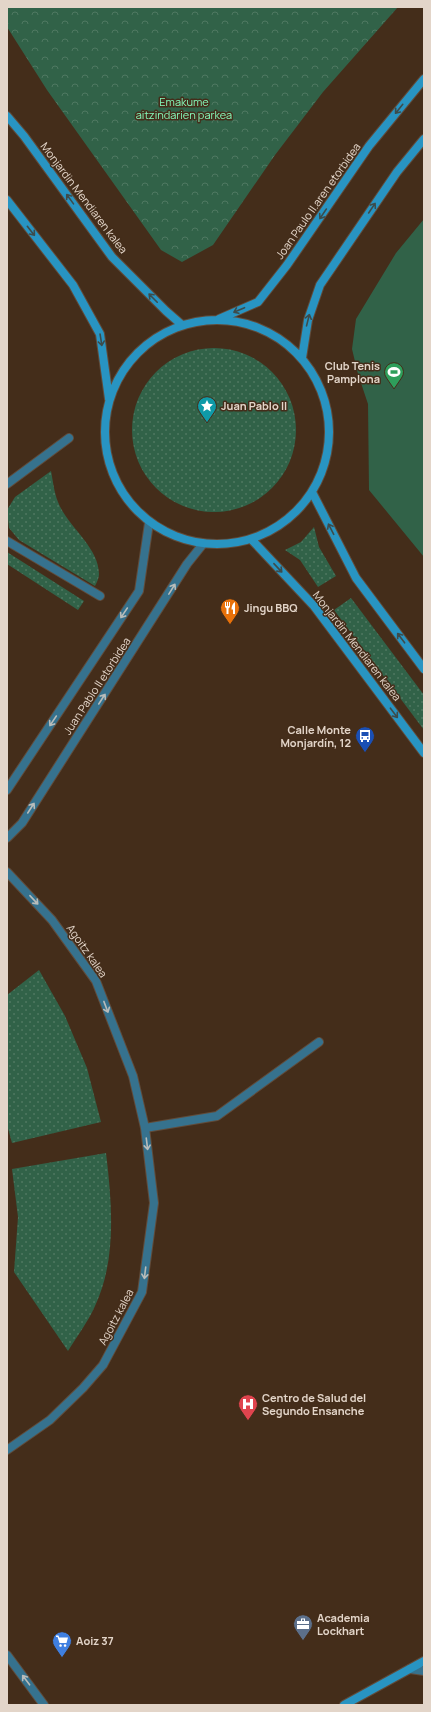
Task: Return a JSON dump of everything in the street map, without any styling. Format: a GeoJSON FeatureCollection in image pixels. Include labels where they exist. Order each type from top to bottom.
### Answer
{"type":"FeatureCollection","features":[{"type":"Feature","properties":{"kind":"main road","name":"Joan Paulo II.aren etorbidea"},"geometry":{"type":"LineString","coordinates":[[218,319],[258,302],[287,265],[369,146],[424,79]]}},
{"type":"Feature","properties":{"kind":"main road","name":"Monjardin Mendiaren kalea"},"geometry":{"type":"LineString","coordinates":[[7,116],[24,136],[112,257],[182,325]]}},
{"type":"Feature","properties":{"kind":"main road"},"geometry":{"type":"LineString","coordinates":[[302,358],[308,320],[320,285],[397,172],[424,139]]}},
{"type":"Feature","properties":{"kind":"main road"},"geometry":{"type":"LineString","coordinates":[[7,200],[72,285],[100,334],[109,399],[104,433],[109,467],[125,498],[149,523],[175,538],[203,544],[228,545],[252,540],[286,521],[312,492],[324,467],[329,440],[327,410],[318,383],[302,358],[285,343],[266,331],[242,322],[218,319],[182,325],[150,341],[125,366],[109,399]]}},
{"type":"Feature","properties":{"kind":"main road"},"geometry":{"type":"LineString","coordinates":[[312,492],[356,578],[424,669]]}},
{"type":"Feature","properties":{"kind":"main road","name":"Monjardin Mendiaren kalea"},"geometry":{"type":"LineString","coordinates":[[252,540],[314,606],[424,752]]}},
{"type":"Feature","properties":{"kind":"main road"},"geometry":{"type":"LineString","coordinates":[[344,1705],[424,1661]]}},
{"type":"Feature","properties":{"kind":"street"},"geometry":{"type":"LineString","coordinates":[[7,484],[69,438]]}},
{"type":"Feature","properties":{"kind":"street","name":"Juan Pablo II etorbidea"},"geometry":{"type":"LineString","coordinates":[[7,790],[139,591],[149,523]]}},
{"type":"Feature","properties":{"kind":"street"},"geometry":{"type":"LineString","coordinates":[[7,541],[100,596]]}},
{"type":"Feature","properties":{"kind":"street","name":"Juan Pablo II etorbidea"},"geometry":{"type":"LineString","coordinates":[[7,838],[22,823],[187,564],[203,544]]}},
{"type":"Feature","properties":{"kind":"street","name":"Agoitz kalea"},"geometry":{"type":"LineString","coordinates":[[7,872],[52,920],[96,981],[133,1076],[145,1128],[154,1203],[142,1292],[103,1364],[83,1388],[50,1420],[7,1450]]}},
{"type":"Feature","properties":{"kind":"street"},"geometry":{"type":"LineString","coordinates":[[145,1128],[217,1116],[319,1042]]}},
{"type":"Feature","properties":{"kind":"street"},"geometry":{"type":"LineString","coordinates":[[7,1655],[44,1705]]}},
{"type":"Feature","properties":{"kind":"street"},"geometry":{"type":"LineString","coordinates":[[410,1669],[424,1671]]}},
{"type":"Feature","properties":{"kind":"green space","name":"Emakume aitzindarien parkea"},"geometry":{"type":"Polygon","coordinates":[[[7,7],[398,7],[323,92],[275,155],[213,245],[182,262],[161,250],[47,90],[7,27],[7,7]]]}},
{"type":"Feature","properties":{"kind":"green space","name":"Club Tenis Pamplona"},"geometry":{"type":"Polygon","coordinates":[[[424,219],[424,557],[369,490],[368,404],[358,374],[352,349],[356,319],[396,253],[424,219]]]}},
{"type":"Feature","properties":{"kind":"green space"},"geometry":{"type":"Polygon","coordinates":[[[214,348],[238,352],[253,358],[272,372],[286,391],[292,406],[296,430],[292,454],[286,469],[272,488],[253,502],[238,508],[214,512],[190,508],[175,502],[156,488],[142,469],[136,454],[132,430],[136,406],[142,391],[156,372],[175,358],[190,352],[214,348]]]}},
{"type":"Feature","properties":{"kind":"green space"},"geometry":{"type":"Polygon","coordinates":[[[51,471],[58,502],[62,511],[88,546],[98,564],[99,576],[95,586],[19,540],[9,528],[7,510],[15,497],[51,471]]]}},
{"type":"Feature","properties":{"kind":"green space"},"geometry":{"type":"Polygon","coordinates":[[[314,527],[319,547],[336,576],[318,587],[300,560],[285,550],[301,542],[314,527]]]}},
{"type":"Feature","properties":{"kind":"green space"},"geometry":{"type":"Polygon","coordinates":[[[7,552],[84,601],[78,610],[7,564],[7,552]]]}},
{"type":"Feature","properties":{"kind":"green space"},"geometry":{"type":"Polygon","coordinates":[[[351,598],[424,695],[424,730],[334,610],[351,598]]]}},
{"type":"Feature","properties":{"kind":"green space"},"geometry":{"type":"Polygon","coordinates":[[[39,970],[65,1016],[87,1068],[101,1122],[12,1143],[7,1125],[7,995],[39,970]]]}},
{"type":"Feature","properties":{"kind":"green space"},"geometry":{"type":"Polygon","coordinates":[[[106,1153],[111,1211],[110,1250],[107,1269],[95,1306],[68,1351],[14,1272],[18,1217],[12,1169],[106,1153]]]}},
{"type":"Feature","properties":{"kind":"place","name":"Club Tenis Pamplona"},"geometry":{"type":"Point","coordinates":[394,389]}},
{"type":"Feature","properties":{"kind":"place","name":"Juan Pablo II"},"geometry":{"type":"Point","coordinates":[207,423]}},
{"type":"Feature","properties":{"kind":"place","name":"Jingu BBQ"},"geometry":{"type":"Point","coordinates":[230,625]}},
{"type":"Feature","properties":{"kind":"place","name":"Calle Monte Monjardín, 12"},"geometry":{"type":"Point","coordinates":[365,753]}},
{"type":"Feature","properties":{"kind":"place","name":"Centro de Salud del Segundo Ensanche"},"geometry":{"type":"Point","coordinates":[248,1421]}},
{"type":"Feature","properties":{"kind":"place","name":"Academia Lockhart"},"geometry":{"type":"Point","coordinates":[303,1641]}},
{"type":"Feature","properties":{"kind":"place","name":"Aoiz 37"},"geometry":{"type":"Point","coordinates":[62,1658]}}]}
